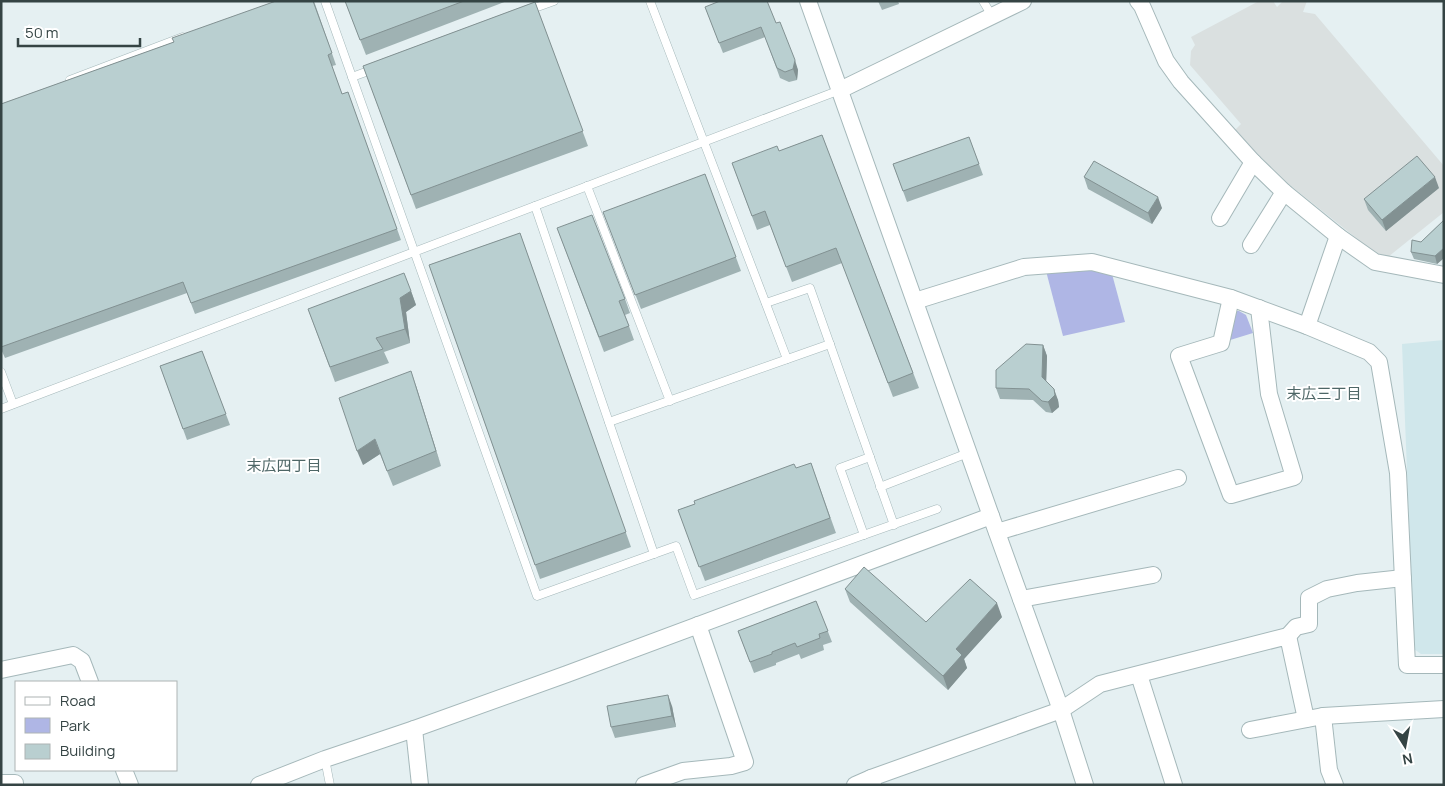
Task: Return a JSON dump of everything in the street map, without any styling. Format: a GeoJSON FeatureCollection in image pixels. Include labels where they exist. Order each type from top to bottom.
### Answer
{"type":"FeatureCollection","features":[{"type":"Feature","properties":{"kind":"street"},"geometry":{"type":"LineString","coordinates":[[808,1],[1061,710],[1081,784]]}},
{"type":"Feature","properties":{"kind":"street"},"geometry":{"type":"LineString","coordinates":[[840,90],[1023,1]]}},
{"type":"Feature","properties":{"kind":"street"},"geometry":{"type":"LineString","coordinates":[[1138,1],[1142,6],[1166,61],[1181,82],[1253,162],[1284,192],[1338,236],[1375,262],[1440,271]]}},
{"type":"Feature","properties":{"kind":"street"},"geometry":{"type":"LineString","coordinates":[[1220,218],[1253,162]]}},
{"type":"Feature","properties":{"kind":"street"},"geometry":{"type":"LineString","coordinates":[[1251,245],[1284,192]]}},
{"type":"Feature","properties":{"kind":"street"},"geometry":{"type":"LineString","coordinates":[[1307,326],[1338,236]]}},
{"type":"Feature","properties":{"kind":"street"},"geometry":{"type":"LineString","coordinates":[[915,301],[1024,267],[1092,262],[1231,298],[1307,326],[1368,352],[1378,362],[1398,474],[1407,665],[1444,665]]}},
{"type":"Feature","properties":{"kind":"street"},"geometry":{"type":"LineString","coordinates":[[1231,298],[1221,343],[1180,356],[1231,496],[1294,477],[1269,394],[1259,308]]}},
{"type":"Feature","properties":{"kind":"street"},"geometry":{"type":"LineString","coordinates":[[997,532],[1178,478]]}},
{"type":"Feature","properties":{"kind":"street"},"geometry":{"type":"LineString","coordinates":[[259,785],[324,759],[414,729],[991,516]]}},
{"type":"Feature","properties":{"kind":"street"},"geometry":{"type":"LineString","coordinates":[[1021,599],[1153,575]]}},
{"type":"Feature","properties":{"kind":"street"},"geometry":{"type":"LineString","coordinates":[[855,785],[872,782],[1061,710],[1100,684],[1288,636],[1296,627],[1309,624],[1309,598],[1327,589],[1357,583],[1403,578]]}},
{"type":"Feature","properties":{"kind":"street"},"geometry":{"type":"LineString","coordinates":[[644,785],[683,771],[731,766],[745,762],[698,625]]}},
{"type":"Feature","properties":{"kind":"street"},"geometry":{"type":"LineString","coordinates":[[1288,636],[1306,719]]}},
{"type":"Feature","properties":{"kind":"street"},"geometry":{"type":"LineString","coordinates":[[1,670],[73,655],[82,661],[90,681]]}},
{"type":"Feature","properties":{"kind":"street"},"geometry":{"type":"LineString","coordinates":[[1139,675],[1174,785]]}},
{"type":"Feature","properties":{"kind":"street"},"geometry":{"type":"LineString","coordinates":[[1250,730],[1323,716],[1444,709]]}},
{"type":"Feature","properties":{"kind":"street"},"geometry":{"type":"LineString","coordinates":[[1323,716],[1329,770],[1335,785]]}},
{"type":"Feature","properties":{"kind":"street"},"geometry":{"type":"LineString","coordinates":[[414,729],[420,785]]}},
{"type":"Feature","properties":{"kind":"street"},"geometry":{"type":"LineString","coordinates":[[124,771],[130,785]]}},
{"type":"Feature","properties":{"kind":"street"},"geometry":{"type":"LineString","coordinates":[[1,782],[15,783],[15,785]]}},
{"type":"Feature","properties":{"kind":"lane"},"geometry":{"type":"LineString","coordinates":[[324,1],[537,596],[676,546],[694,595],[937,510]]}},
{"type":"Feature","properties":{"kind":"lane"},"geometry":{"type":"LineString","coordinates":[[517,15],[554,1]]}},
{"type":"Feature","properties":{"kind":"lane"},"geometry":{"type":"LineString","coordinates":[[650,1],[787,359]]}},
{"type":"Feature","properties":{"kind":"lane"},"geometry":{"type":"LineString","coordinates":[[983,1],[992,16]]}},
{"type":"Feature","properties":{"kind":"lane"},"geometry":{"type":"LineString","coordinates":[[65,81],[193,33]]}},
{"type":"Feature","properties":{"kind":"lane"},"geometry":{"type":"LineString","coordinates":[[352,77],[380,66]]}},
{"type":"Feature","properties":{"kind":"lane"},"geometry":{"type":"LineString","coordinates":[[1,409],[840,90]]}},
{"type":"Feature","properties":{"kind":"lane"},"geometry":{"type":"LineString","coordinates":[[587,186],[670,400]]}},
{"type":"Feature","properties":{"kind":"lane"},"geometry":{"type":"LineString","coordinates":[[535,206],[654,554]]}},
{"type":"Feature","properties":{"kind":"lane"},"geometry":{"type":"LineString","coordinates":[[766,303],[810,288],[894,525]]}},
{"type":"Feature","properties":{"kind":"lane"},"geometry":{"type":"LineString","coordinates":[[609,422],[830,344]]}},
{"type":"Feature","properties":{"kind":"lane"},"geometry":{"type":"LineString","coordinates":[[1,372],[13,404]]}},
{"type":"Feature","properties":{"kind":"lane"},"geometry":{"type":"LineString","coordinates":[[880,487],[968,453]]}},
{"type":"Feature","properties":{"kind":"lane"},"geometry":{"type":"LineString","coordinates":[[864,535],[840,468],[870,457]]}},
{"type":"Feature","properties":{"kind":"lane"},"geometry":{"type":"LineString","coordinates":[[324,759],[330,785]]}},
{"type":"Feature","properties":{"kind":"shaded area"},"geometry":{"type":"Polygon","coordinates":[[[1259,1],[1273,1],[1277,7],[1283,1],[1307,1],[1303,12],[1315,14],[1444,166],[1444,212],[1388,257],[1380,257],[1257,159],[1233,132],[1241,124],[1190,65],[1191,51],[1195,45],[1191,37],[1259,1]]]}},
{"type":"Feature","properties":{"kind":"shaded area"},"geometry":{"type":"Polygon","coordinates":[[[1444,340],[1444,654],[1421,654],[1414,649],[1402,344],[1444,340]]]}},
{"type":"Feature","properties":{"kind":"green space"},"geometry":{"type":"Polygon","coordinates":[[[1094,268],[1112,274],[1125,322],[1063,336],[1046,271],[1094,268]]]}},
{"type":"Feature","properties":{"kind":"green space"},"geometry":{"type":"Polygon","coordinates":[[[1233,311],[1239,311],[1246,315],[1253,333],[1227,341],[1233,311]]]}},
{"type":"Feature","properties":{"kind":"building"},"geometry":{"type":"Polygon","coordinates":[[[276,1],[313,1],[332,53],[328,55],[342,94],[348,92],[397,229],[191,303],[183,282],[1,347],[1,104],[174,42],[172,38],[276,1]]]}},
{"type":"Feature","properties":{"kind":"building"},"geometry":{"type":"Polygon","coordinates":[[[345,1],[464,1],[360,40],[345,1]]]}},
{"type":"Feature","properties":{"kind":"building"},"geometry":{"type":"Polygon","coordinates":[[[720,1],[767,1],[776,23],[780,22],[795,60],[793,69],[785,72],[777,68],[761,27],[719,43],[705,7],[720,1]]]}},
{"type":"Feature","properties":{"kind":"building"},"geometry":{"type":"Polygon","coordinates":[[[535,2],[583,131],[411,195],[363,66],[535,2]]]}},
{"type":"Feature","properties":{"kind":"building"},"geometry":{"type":"Polygon","coordinates":[[[822,135],[913,373],[888,383],[836,248],[786,267],[765,211],[752,216],[732,163],[777,146],[779,151],[822,135]]]}},
{"type":"Feature","properties":{"kind":"building"},"geometry":{"type":"Polygon","coordinates":[[[969,137],[979,164],[903,191],[893,164],[969,137]]]}},
{"type":"Feature","properties":{"kind":"building"},"geometry":{"type":"Polygon","coordinates":[[[1417,156],[1435,177],[1382,220],[1364,199],[1417,156]]]}},
{"type":"Feature","properties":{"kind":"building"},"geometry":{"type":"Polygon","coordinates":[[[1094,161],[1158,197],[1148,213],[1084,177],[1094,161]]]}},
{"type":"Feature","properties":{"kind":"building"},"geometry":{"type":"Polygon","coordinates":[[[705,174],[736,257],[635,295],[603,212],[705,174]]]}},
{"type":"Feature","properties":{"kind":"building"},"geometry":{"type":"Polygon","coordinates":[[[592,215],[625,299],[619,301],[629,326],[599,337],[557,228],[592,215]]]}},
{"type":"Feature","properties":{"kind":"building"},"geometry":{"type":"Polygon","coordinates":[[[1444,220],[1444,248],[1435,256],[1411,252],[1412,240],[1421,242],[1444,220]]]}},
{"type":"Feature","properties":{"kind":"building"},"geometry":{"type":"Polygon","coordinates":[[[520,233],[626,532],[535,565],[429,265],[520,233]]]}},
{"type":"Feature","properties":{"kind":"building"},"geometry":{"type":"Polygon","coordinates":[[[404,273],[411,291],[400,298],[405,329],[376,338],[383,349],[330,367],[308,309],[404,273]]]}},
{"type":"Feature","properties":{"kind":"building"},"geometry":{"type":"Polygon","coordinates":[[[1026,344],[1043,345],[1042,377],[1054,389],[1055,395],[1048,402],[1042,401],[1029,389],[996,388],[996,370],[1026,344]]]}},
{"type":"Feature","properties":{"kind":"building"},"geometry":{"type":"Polygon","coordinates":[[[202,351],[226,414],[183,429],[160,366],[202,351]]]}},
{"type":"Feature","properties":{"kind":"building"},"geometry":{"type":"Polygon","coordinates":[[[411,371],[436,451],[387,471],[375,439],[357,451],[339,398],[411,371]]]}},
{"type":"Feature","properties":{"kind":"building"},"geometry":{"type":"Polygon","coordinates":[[[811,463],[830,518],[699,567],[678,510],[695,504],[694,501],[794,464],[796,468],[811,463]]]}},
{"type":"Feature","properties":{"kind":"building"},"geometry":{"type":"Polygon","coordinates":[[[864,567],[926,622],[970,579],[997,603],[956,649],[962,655],[943,676],[845,589],[864,567]]]}},
{"type":"Feature","properties":{"kind":"building"},"geometry":{"type":"Polygon","coordinates":[[[816,601],[828,631],[819,634],[820,638],[797,647],[795,643],[750,662],[738,631],[816,601]]]}},
{"type":"Feature","properties":{"kind":"building"},"geometry":{"type":"Polygon","coordinates":[[[668,695],[672,716],[611,727],[607,706],[668,695]]]}},
{"type":"Feature","properties":{"kind":"district","name":"末広三丁目"},"geometry":{"type":"Point","coordinates":[1324,394]}},
{"type":"Feature","properties":{"kind":"district","name":"末広四丁目"},"geometry":{"type":"Point","coordinates":[284,466]}}]}
